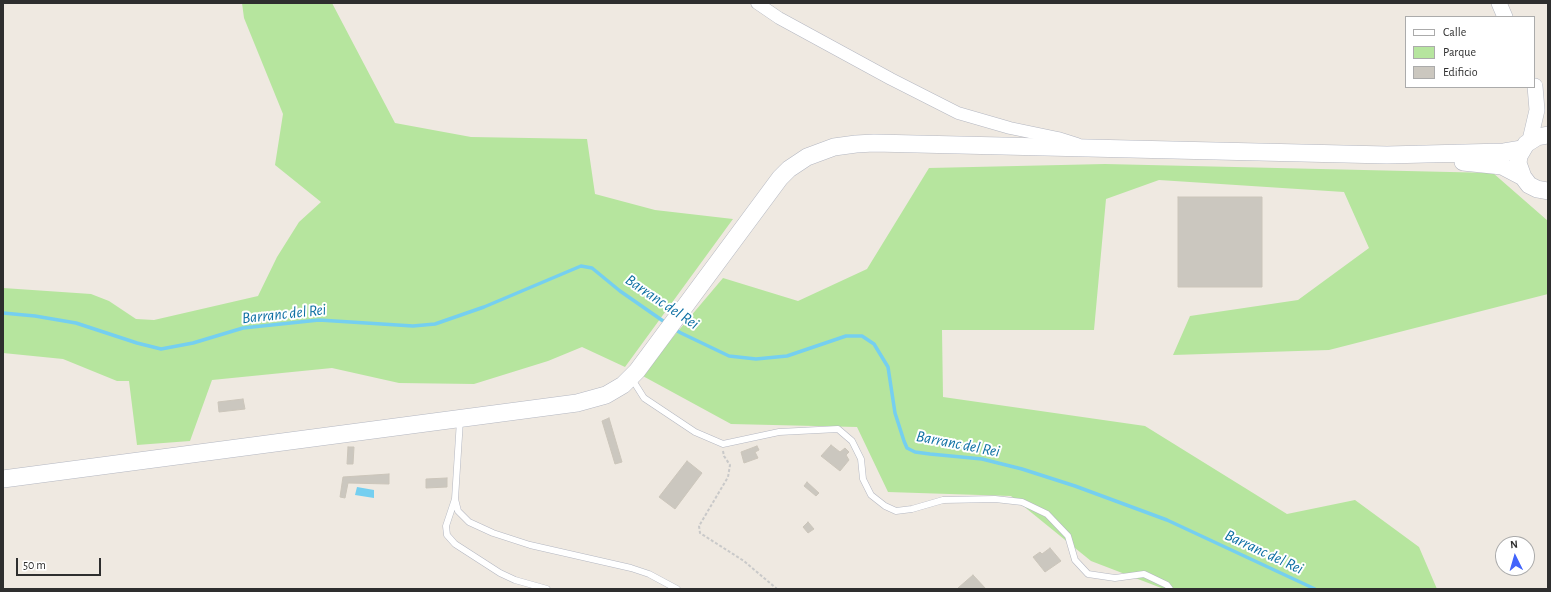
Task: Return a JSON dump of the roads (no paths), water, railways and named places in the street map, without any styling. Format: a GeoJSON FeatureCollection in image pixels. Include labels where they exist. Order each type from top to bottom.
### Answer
{"type":"FeatureCollection","features":[{"type":"Feature","properties":{"kind":"main road"},"geometry":{"type":"LineString","coordinates":[[3,479],[586,401],[610,392],[623,385],[634,374],[780,178],[797,163],[824,150],[844,145],[874,143],[1388,155],[1504,152],[1526,145],[1536,137],[1548,135]]}},
{"type":"Feature","properties":{"kind":"main road"},"geometry":{"type":"LineString","coordinates":[[1522,178],[1518,163],[1526,145]]}},
{"type":"Feature","properties":{"kind":"main road"},"geometry":{"type":"LineString","coordinates":[[1388,155],[1502,166],[1522,178],[1529,185],[1537,189],[1548,191]]}},
{"type":"Feature","properties":{"kind":"street"},"geometry":{"type":"LineString","coordinates":[[757,3],[779,18],[884,76],[958,113],[1010,128],[1058,138],[1087,148]]}},
{"type":"Feature","properties":{"kind":"street"},"geometry":{"type":"LineString","coordinates":[[1499,3],[1505,16]]}},
{"type":"Feature","properties":{"kind":"street"},"geometry":{"type":"LineString","coordinates":[[1535,87],[1548,114]]}},
{"type":"Feature","properties":{"kind":"street"},"geometry":{"type":"LineString","coordinates":[[1526,145],[1537,110],[1534,88]]}},
{"type":"Feature","properties":{"kind":"lane"},"geometry":{"type":"LineString","coordinates":[[634,374],[644,398],[695,432],[723,444],[779,432],[838,429],[852,441],[861,459],[863,479],[871,495],[885,506],[896,511],[912,509],[943,500],[995,499],[1022,502],[1047,514],[1068,536],[1075,560],[1088,574],[1115,578],[1144,574],[1167,585],[1170,589]]}},
{"type":"Feature","properties":{"kind":"lane"},"geometry":{"type":"LineString","coordinates":[[460,418],[455,500],[445,532],[455,544],[500,572],[515,580],[547,589]]}},
{"type":"Feature","properties":{"kind":"lane"},"geometry":{"type":"LineString","coordinates":[[455,500],[458,511],[468,522],[493,533],[530,545],[631,568],[649,574],[677,589]]}},
{"type":"Feature","properties":{"kind":"water"},"geometry":{"type":"Polygon","coordinates":[[[357,487],[374,490],[374,498],[355,495],[357,487]]]}},
{"type":"Feature","properties":{"kind":"waterway","name":"Barranc del Rei"},"geometry":{"type":"LineString","coordinates":[[3,313],[35,316],[76,323],[137,343],[161,349],[193,343],[243,328],[319,320],[413,326],[435,324],[484,307],[581,266],[592,268],[620,291],[666,323]]}},
{"type":"Feature","properties":{"kind":"waterway","name":"Barranc del Rei"},"geometry":{"type":"LineString","coordinates":[[674,329],[729,356],[756,359],[787,356],[846,336],[862,336],[874,344],[888,367],[895,413],[907,448],[915,452],[982,459],[1022,469],[1075,486],[1167,520],[1315,589]]}}]}
